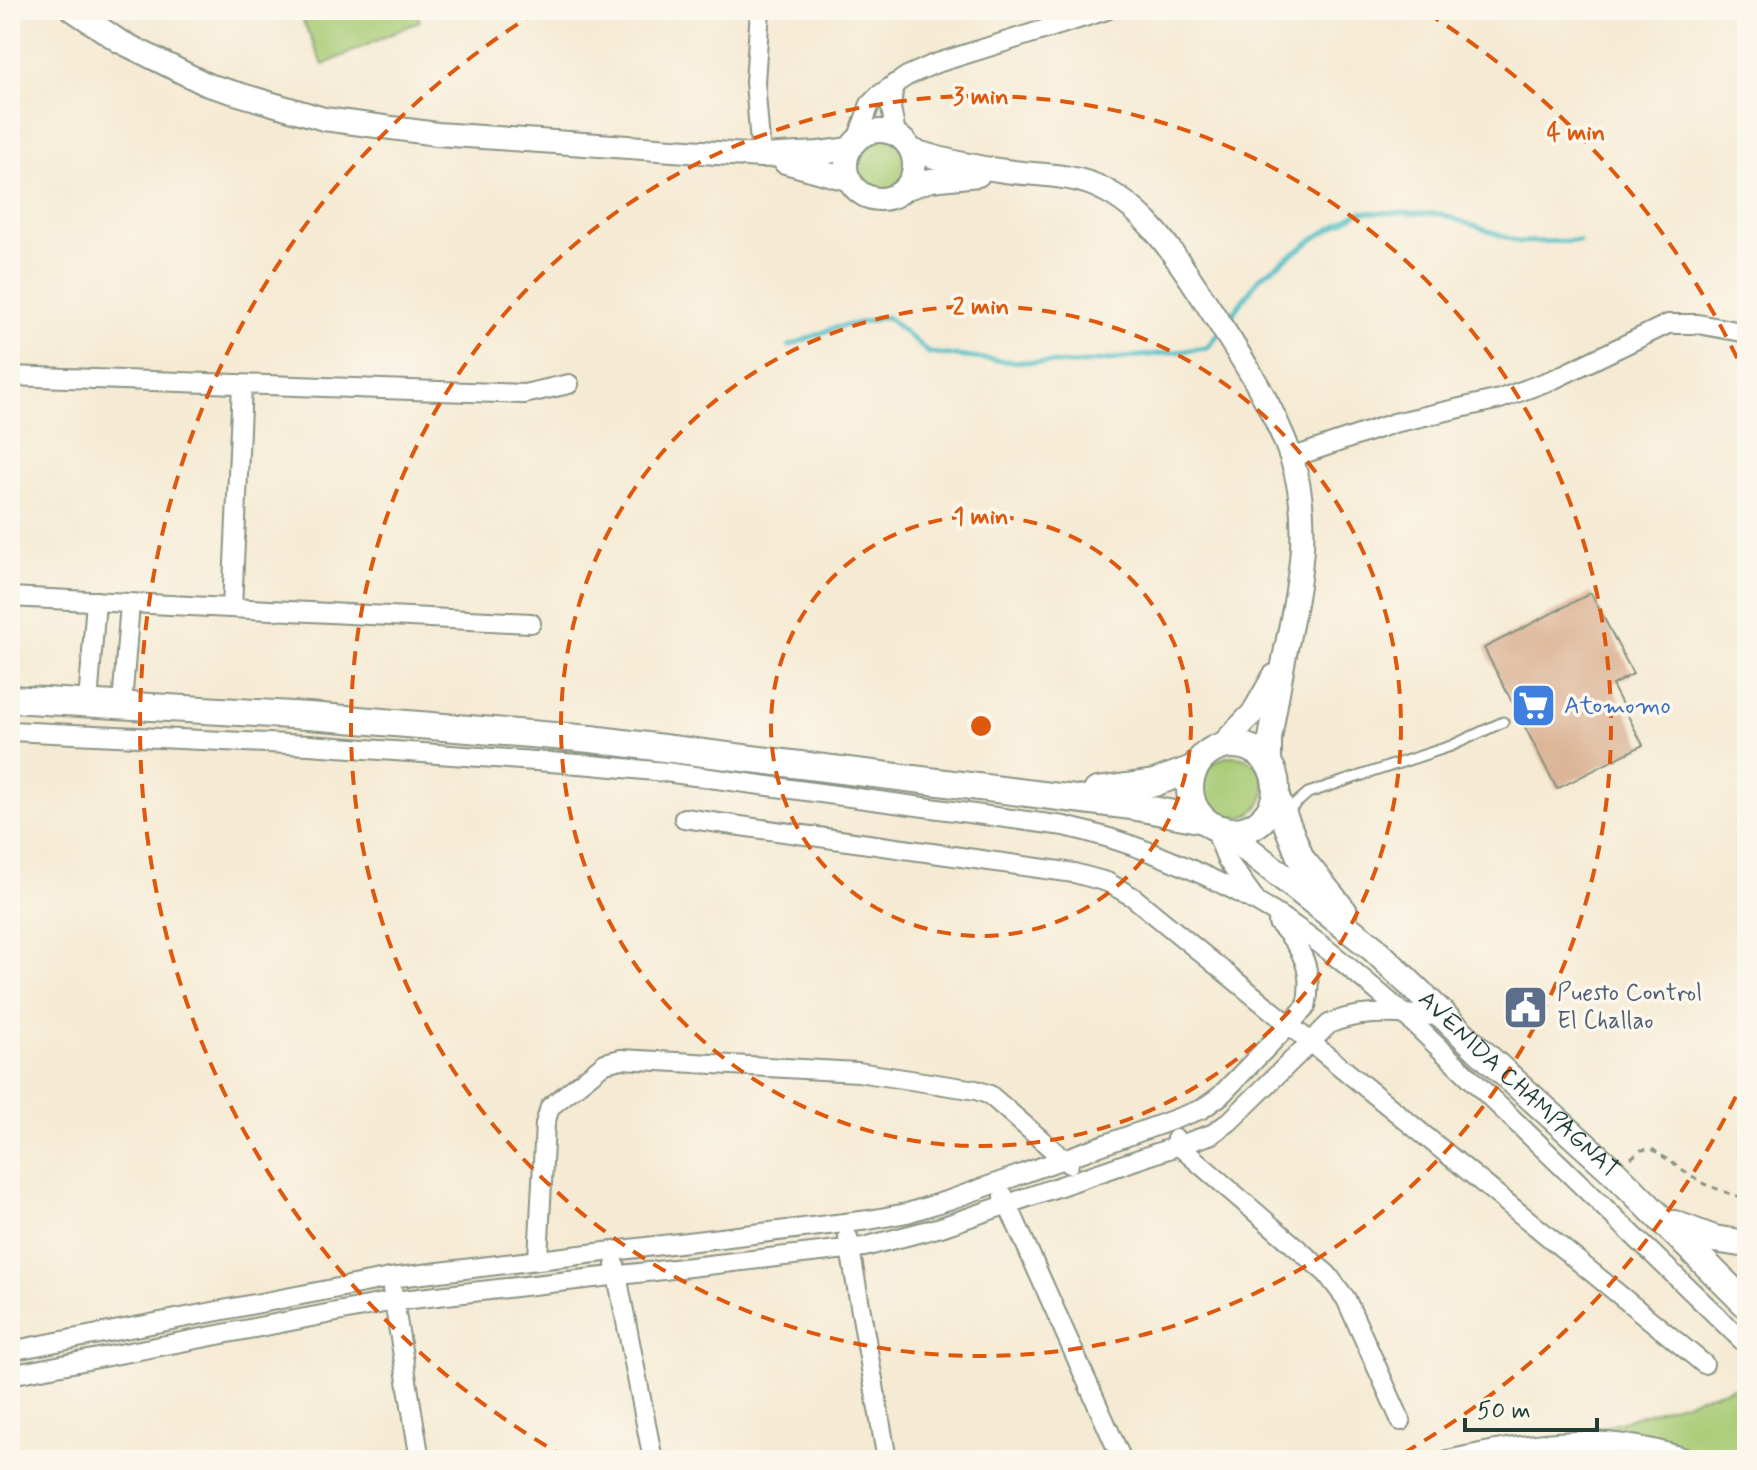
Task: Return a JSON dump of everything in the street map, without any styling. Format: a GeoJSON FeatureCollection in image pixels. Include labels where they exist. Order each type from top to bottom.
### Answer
{"type":"FeatureCollection","features":[{"type":"Feature","properties":{"kind":"main road"},"geometry":{"type":"LineString","coordinates":[[10,699],[431,726],[592,752],[1132,806],[1236,831],[1257,825],[1279,806],[1270,765],[1263,756],[1242,746],[1220,747],[1210,752],[1195,768],[1132,788],[1041,795]]}},
{"type":"Feature","properties":{"kind":"main road"},"geometry":{"type":"LineString","coordinates":[[1195,768],[1190,790],[1192,802],[1213,825]]}},
{"type":"Feature","properties":{"kind":"main road","name":"AVENIDA CHAMPAGNAT"},"geometry":{"type":"LineString","coordinates":[[1279,806],[1301,859],[1374,949],[1442,1016],[1615,1173],[1747,1305]]}},
{"type":"Feature","properties":{"kind":"main road","name":"AVENIDA CHAMPAGNAT"},"geometry":{"type":"LineString","coordinates":[[1213,825],[1374,949]]}},
{"type":"Feature","properties":{"kind":"main road","name":"AVENIDA CHAMPAGNAT"},"geometry":{"type":"LineString","coordinates":[[1663,1220],[1714,1239],[1747,1244]]}},
{"type":"Feature","properties":{"kind":"street"},"geometry":{"type":"LineString","coordinates":[[73,10],[119,41],[208,85],[324,119],[437,134],[761,156],[853,145],[875,131],[944,161],[1007,172],[1051,175],[1090,184],[1122,202],[1142,217],[1184,269],[1247,365],[1291,458],[1301,503],[1302,550],[1294,615],[1270,739],[1270,765]]}},
{"type":"Feature","properties":{"kind":"street"},"geometry":{"type":"LineString","coordinates":[[760,10],[755,82],[761,156]]}},
{"type":"Feature","properties":{"kind":"street"},"geometry":{"type":"LineString","coordinates":[[1007,172],[931,180],[885,198],[875,198],[856,188],[850,180],[847,159],[870,104],[894,84],[934,64],[1107,10]]}},
{"type":"Feature","properties":{"kind":"street"},"geometry":{"type":"LineString","coordinates":[[894,84],[891,108],[914,170],[904,189]]}},
{"type":"Feature","properties":{"kind":"street"},"geometry":{"type":"LineString","coordinates":[[761,156],[850,180]]}},
{"type":"Feature","properties":{"kind":"street"},"geometry":{"type":"LineString","coordinates":[[1291,458],[1394,423],[1500,399],[1554,379],[1668,324],[1698,324],[1747,333]]}},
{"type":"Feature","properties":{"kind":"street"},"geometry":{"type":"LineString","coordinates":[[10,376],[524,394],[569,384]]}},
{"type":"Feature","properties":{"kind":"street"},"geometry":{"type":"LineString","coordinates":[[232,608],[242,385]]}},
{"type":"Feature","properties":{"kind":"street"},"geometry":{"type":"LineString","coordinates":[[10,597],[531,623]]}},
{"type":"Feature","properties":{"kind":"street"},"geometry":{"type":"LineString","coordinates":[[88,703],[96,601]]}},
{"type":"Feature","properties":{"kind":"street"},"geometry":{"type":"LineString","coordinates":[[122,705],[130,603]]}},
{"type":"Feature","properties":{"kind":"street"},"geometry":{"type":"LineString","coordinates":[[1220,747],[1253,713],[1286,649]]}},
{"type":"Feature","properties":{"kind":"street"},"geometry":{"type":"LineString","coordinates":[[309,716],[309,745]]}},
{"type":"Feature","properties":{"kind":"street"},"geometry":{"type":"LineString","coordinates":[[431,726],[431,753]]}},
{"type":"Feature","properties":{"kind":"street"},"geometry":{"type":"LineString","coordinates":[[10,731],[431,753],[592,752]]}},
{"type":"Feature","properties":{"kind":"street"},"geometry":{"type":"LineString","coordinates":[[664,760],[1091,832],[1146,849],[1258,903],[1324,947],[1405,1015],[1747,1345]]}},
{"type":"Feature","properties":{"kind":"street"},"geometry":{"type":"LineString","coordinates":[[684,818],[1074,873],[1107,882],[1133,897],[1704,1364]]}},
{"type":"Feature","properties":{"kind":"street"},"geometry":{"type":"LineString","coordinates":[[10,1351],[390,1278],[907,1213],[1202,1109],[1220,1096],[1306,1007],[1310,989],[1308,965],[1286,932],[1258,903],[1227,860],[1213,825]]}},
{"type":"Feature","properties":{"kind":"street"},"geometry":{"type":"LineString","coordinates":[[10,1375],[394,1301],[851,1249],[941,1227],[1212,1134],[1229,1122],[1329,1024],[1346,1016],[1442,1016]]}},
{"type":"Feature","properties":{"kind":"street"},"geometry":{"type":"LineString","coordinates":[[538,1259],[545,1124],[550,1107],[605,1063],[621,1059],[858,1072],[976,1090],[990,1095],[1065,1158],[1079,1180]]}},
{"type":"Feature","properties":{"kind":"street"},"geometry":{"type":"LineString","coordinates":[[1167,1122],[1179,1146],[1327,1274],[1346,1299],[1401,1421]]}},
{"type":"Feature","properties":{"kind":"street"},"geometry":{"type":"LineString","coordinates":[[997,1183],[1122,1460]]}},
{"type":"Feature","properties":{"kind":"street"},"geometry":{"type":"LineString","coordinates":[[846,1223],[887,1460]]}},
{"type":"Feature","properties":{"kind":"street"},"geometry":{"type":"LineString","coordinates":[[613,1251],[653,1460]]}},
{"type":"Feature","properties":{"kind":"street"},"geometry":{"type":"LineString","coordinates":[[390,1278],[420,1460]]}},
{"type":"Feature","properties":{"kind":"street"},"geometry":{"type":"LineString","coordinates":[[1447,1460],[1523,1444],[1557,1441],[1603,1441],[1691,1460]]}},
{"type":"Feature","properties":{"kind":"lane"},"geometry":{"type":"LineString","coordinates":[[1279,806],[1308,793],[1451,746],[1503,722]]}},
{"type":"Feature","properties":{"kind":"path"},"geometry":{"type":"LineString","coordinates":[[1615,1173],[1641,1150],[1652,1149],[1704,1184],[1747,1200]]}},
{"type":"Feature","properties":{"kind":"green space"},"geometry":{"type":"Polygon","coordinates":[[[298,10],[415,10],[420,21],[323,65],[298,10]]]}},
{"type":"Feature","properties":{"kind":"green space"},"geometry":{"type":"Polygon","coordinates":[[[880,136],[901,144],[909,165],[901,186],[880,194],[859,186],[851,165],[859,144],[880,136]]]}},
{"type":"Feature","properties":{"kind":"green space"},"geometry":{"type":"Polygon","coordinates":[[[1234,756],[1256,765],[1265,787],[1256,809],[1234,818],[1212,809],[1203,787],[1212,765],[1234,756]]]}},
{"type":"Feature","properties":{"kind":"green space"},"geometry":{"type":"Polygon","coordinates":[[[1747,1383],[1747,1460],[1691,1460],[1557,1441],[1747,1383]]]}},
{"type":"Feature","properties":{"kind":"building"},"geometry":{"type":"Polygon","coordinates":[[[1591,593],[1633,674],[1612,685],[1643,745],[1557,789],[1484,648],[1591,593]]]}},
{"type":"Feature","properties":{"kind":"waterway"},"geometry":{"type":"LineString","coordinates":[[1226,323],[1260,277],[1320,235],[1360,212],[1441,214],[1519,242],[1579,241]]}},
{"type":"Feature","properties":{"kind":"waterway"},"geometry":{"type":"LineString","coordinates":[[789,346],[834,328],[887,317],[929,353],[1003,361],[1075,364],[1207,348],[1218,334]]}},
{"type":"Feature","properties":{"kind":"place","name":"Atomomo"},"geometry":{"type":"Point","coordinates":[1533,706]}},
{"type":"Feature","properties":{"kind":"place","name":"Puesto Control El Challao"},"geometry":{"type":"Point","coordinates":[1526,1007]}}]}
